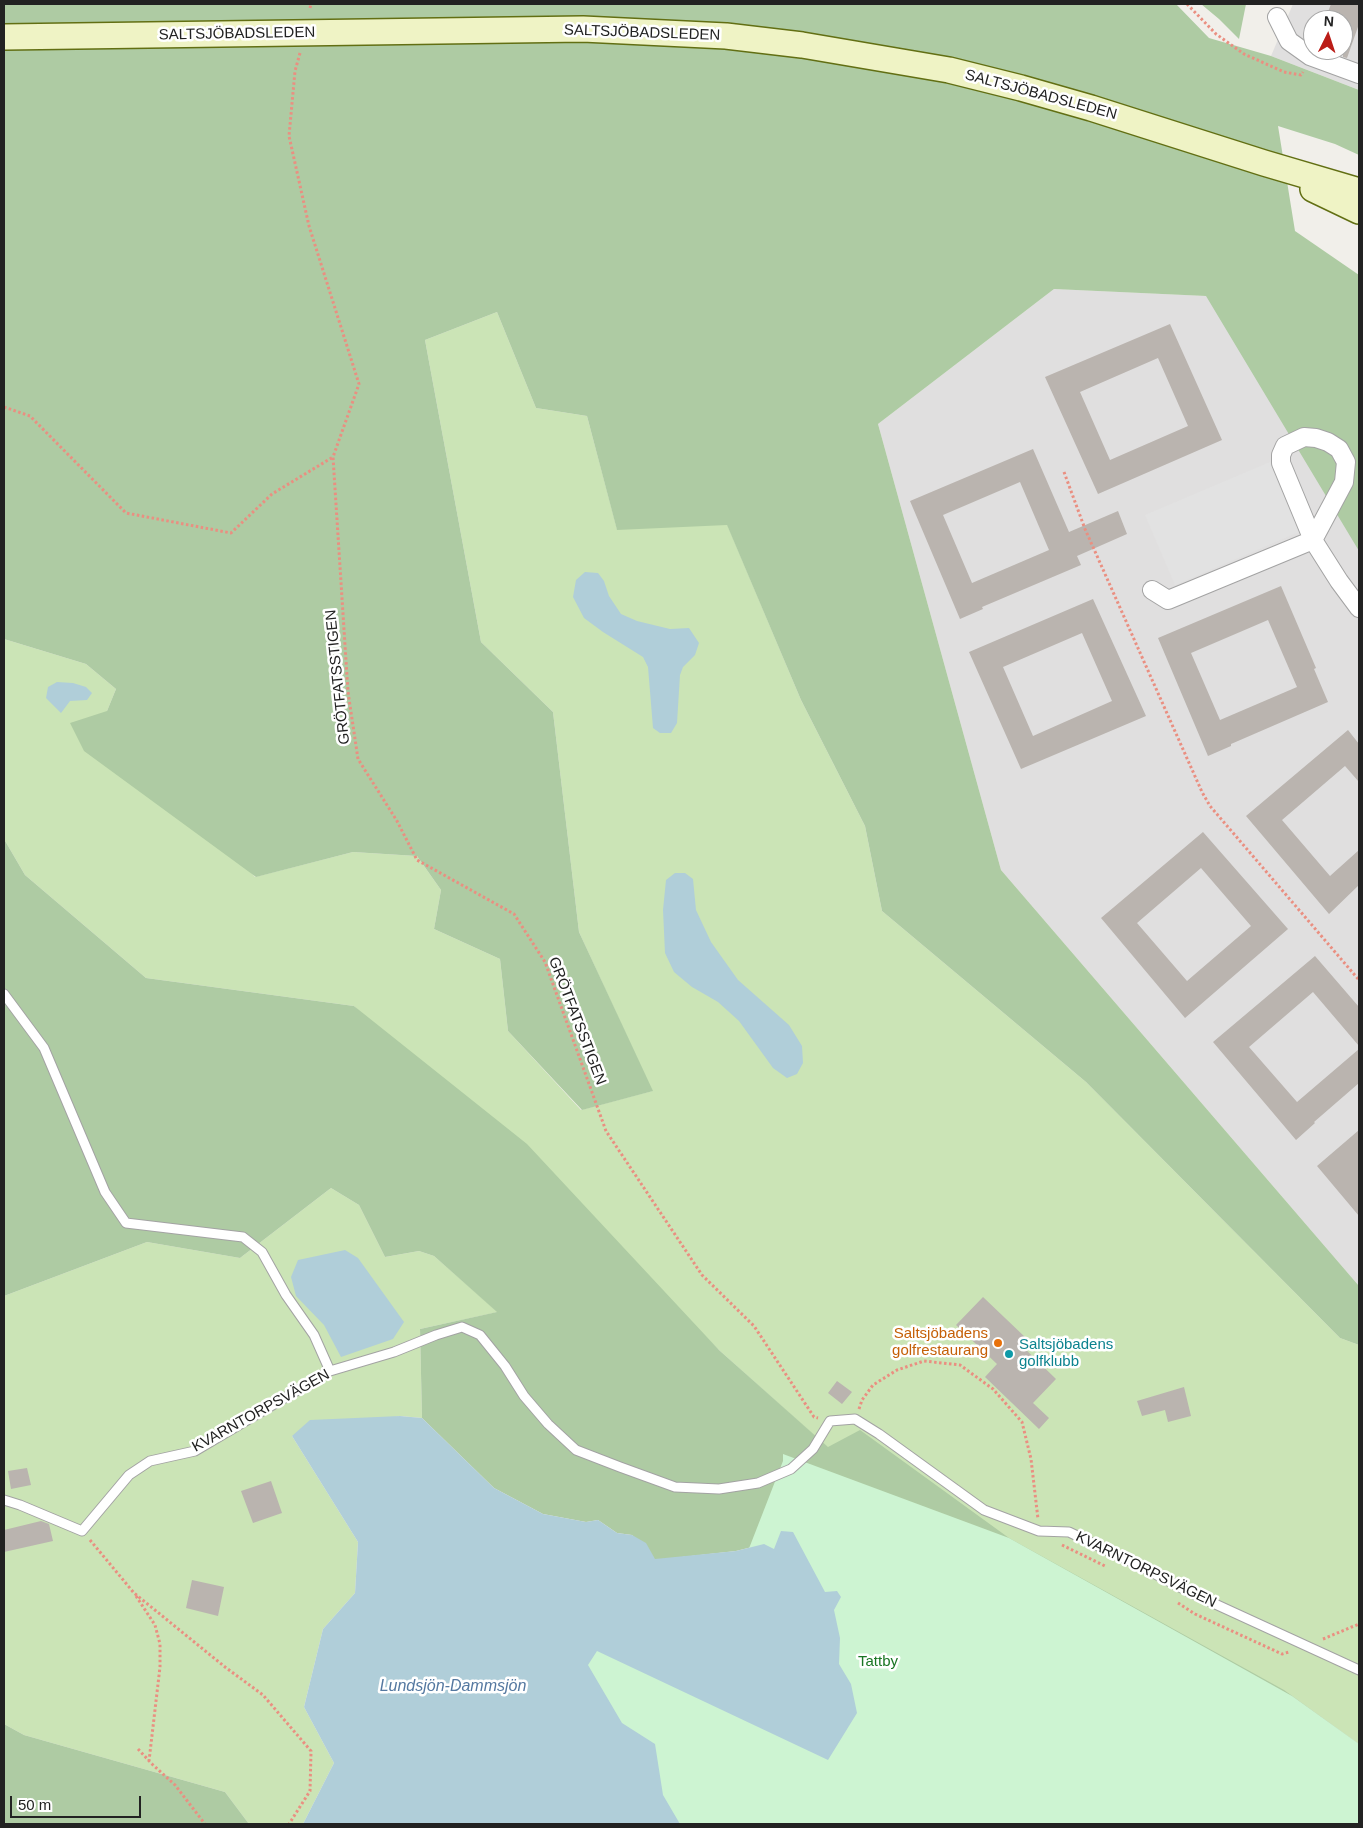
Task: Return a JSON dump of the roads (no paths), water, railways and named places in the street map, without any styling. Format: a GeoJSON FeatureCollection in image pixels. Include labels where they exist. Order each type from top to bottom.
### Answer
{"type":"FeatureCollection","features":[{"type":"Feature","properties":{"kind":"main road","name":"SALTSJÖBADSLEDEN"},"geometry":{"type":"LineString","coordinates":[[4,37],[583,29],[726,36],[802,45],[949,70],[1091,108],[1264,164],[1359,191]]}},
{"type":"Feature","properties":{"kind":"main road","name":"SALTSJÖBADSLEDEN"},"geometry":{"type":"LineString","coordinates":[[1264,164],[1359,211]]}},
{"type":"Feature","properties":{"kind":"street"},"geometry":{"type":"LineString","coordinates":[[1277,18],[1289,41],[1310,56],[1359,74]]}},
{"type":"Feature","properties":{"kind":"street"},"geometry":{"type":"LineString","coordinates":[[1152,590],[1168,600],[1313,540],[1344,482],[1346,462],[1340,449],[1316,438],[1304,437],[1285,446],[1281,455],[1281,463],[1313,540],[1359,608]]}},
{"type":"Feature","properties":{"kind":"lane"},"geometry":{"type":"LineString","coordinates":[[4,994],[44,1048],[105,1192],[126,1224],[243,1237],[262,1252],[286,1295],[314,1334],[330,1371]]}},
{"type":"Feature","properties":{"kind":"lane","name":"KVARNTORPSVÄGEN"},"geometry":{"type":"LineString","coordinates":[[4,1500],[20,1504],[82,1531],[129,1475],[150,1462],[195,1451],[330,1371],[394,1352],[462,1327],[480,1335],[505,1366],[524,1396],[548,1424],[576,1450],[675,1487],[719,1489],[758,1483],[791,1469],[813,1449],[830,1421],[855,1419],[880,1434],[984,1510],[1039,1531],[1070,1532],[1138,1564],[1189,1592],[1359,1670]]}},
{"type":"Feature","properties":{"kind":"water"},"geometry":{"type":"Polygon","coordinates":[[[585,572],[598,573],[604,581],[609,596],[621,614],[637,621],[670,629],[689,628],[699,643],[695,655],[683,667],[680,675],[677,723],[671,733],[660,733],[653,728],[648,667],[643,657],[584,618],[573,597],[576,580],[585,572]]]}},
{"type":"Feature","properties":{"kind":"water"},"geometry":{"type":"Polygon","coordinates":[[[57,682],[73,683],[86,687],[92,693],[87,700],[70,701],[61,713],[46,698],[48,687],[57,682]]]}},
{"type":"Feature","properties":{"kind":"water"},"geometry":{"type":"Polygon","coordinates":[[[675,873],[685,873],[693,879],[696,910],[711,942],[738,980],[789,1025],[802,1046],[803,1063],[797,1074],[787,1078],[773,1068],[739,1021],[718,1002],[692,987],[674,972],[665,953],[663,910],[666,880],[675,873]]]}},
{"type":"Feature","properties":{"kind":"water"},"geometry":{"type":"Polygon","coordinates":[[[345,1250],[358,1258],[404,1322],[393,1339],[341,1357],[324,1325],[296,1296],[291,1277],[298,1260],[345,1250]]]}},
{"type":"Feature","properties":{"kind":"water","name":"Lundsjön-Dammsjön"},"geometry":{"type":"Polygon","coordinates":[[[400,1416],[422,1418],[494,1488],[543,1514],[586,1522],[598,1520],[617,1533],[632,1535],[646,1543],[655,1559],[736,1551],[764,1544],[774,1549],[781,1531],[793,1532],[825,1592],[837,1591],[841,1597],[834,1610],[840,1638],[839,1664],[851,1684],[857,1713],[828,1760],[597,1651],[588,1665],[622,1723],[655,1744],[663,1795],[680,1824],[303,1824],[334,1763],[304,1707],[323,1629],[355,1593],[358,1542],[292,1436],[310,1420],[400,1416]]]}},
{"type":"Feature","properties":{"kind":"place","name":"Saltsjöbadens golfrestaurang"},"geometry":{"type":"Point","coordinates":[998,1343]}},
{"type":"Feature","properties":{"kind":"place","name":"Saltsjöbadens golfklubb"},"geometry":{"type":"Point","coordinates":[1009,1354]}},
{"type":"Feature","properties":{"kind":"park label","name":"Tattby"},"geometry":{"type":"Point","coordinates":[878,1662]}}]}
